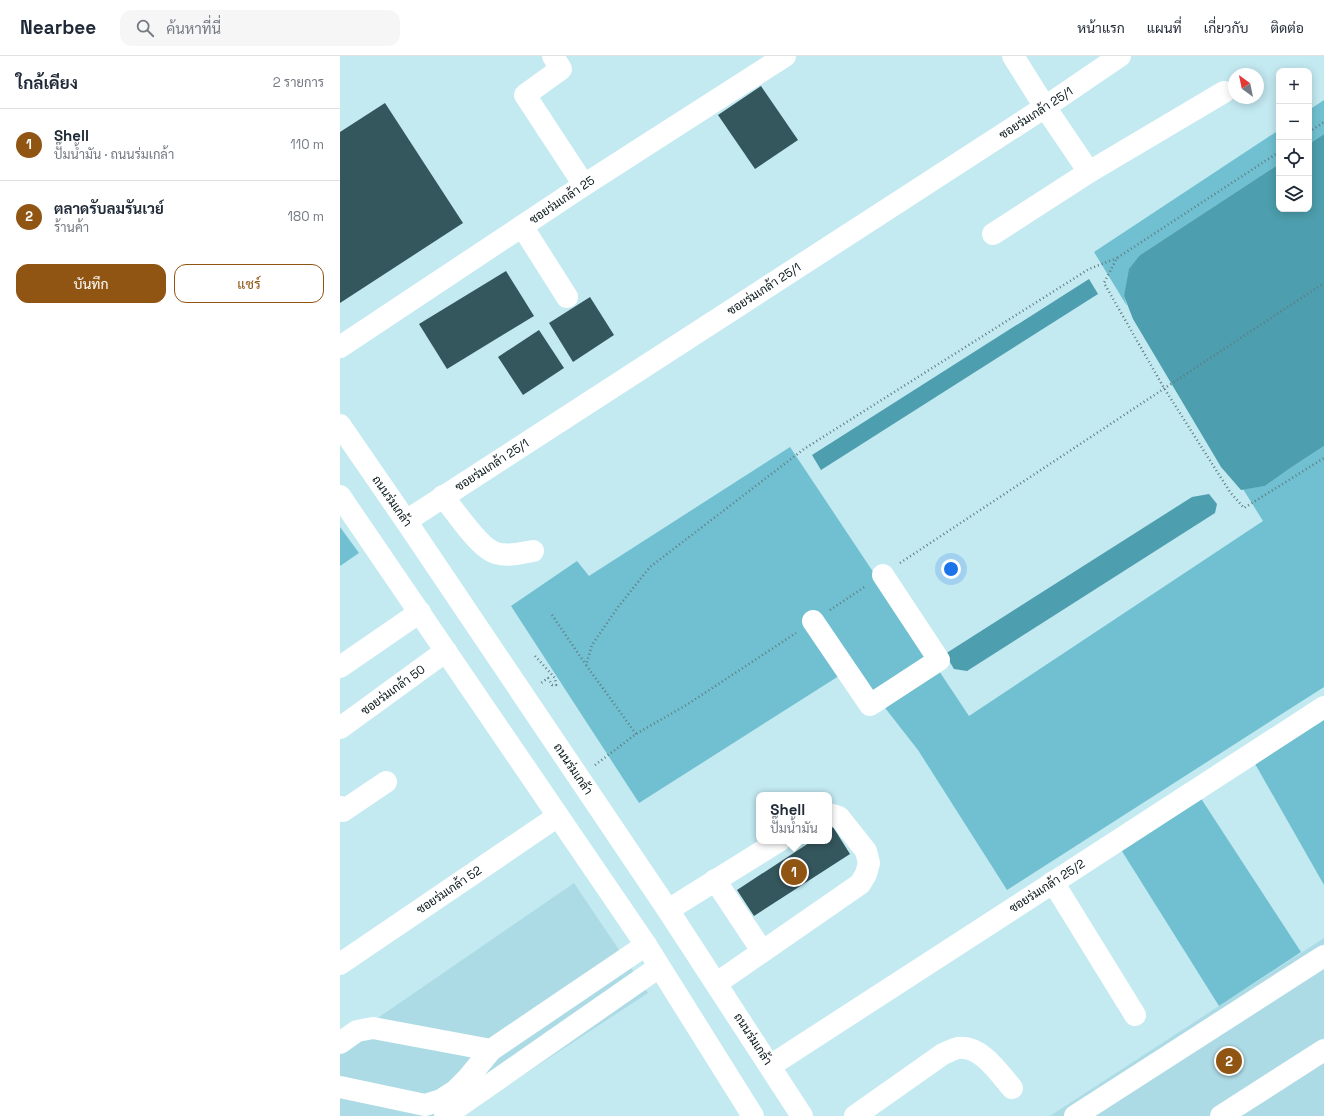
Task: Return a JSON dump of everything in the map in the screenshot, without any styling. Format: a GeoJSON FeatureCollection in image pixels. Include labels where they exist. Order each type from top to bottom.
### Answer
{"type":"FeatureCollection","features":[{"type":"Feature","properties":{"kind":"street"},"geometry":{"type":"LineString","coordinates":[[553,56],[561,69],[525,95],[584,185]]}},
{"type":"Feature","properties":{"kind":"street","name":"ซอยร่มเกล้า 25"},"geometry":{"type":"LineString","coordinates":[[340,347],[584,185],[785,56]]}},
{"type":"Feature","properties":{"kind":"street"},"geometry":{"type":"LineString","coordinates":[[1013,56],[1089,172]]}},
{"type":"Feature","properties":{"kind":"street","name":"ซอยร่มเกล้า 25/1"},"geometry":{"type":"LineString","coordinates":[[406,521],[1045,107],[1110,59]]}},
{"type":"Feature","properties":{"kind":"street"},"geometry":{"type":"LineString","coordinates":[[993,234],[1089,172],[1224,92]]}},
{"type":"Feature","properties":{"kind":"street"},"geometry":{"type":"LineString","coordinates":[[522,226],[568,298]]}},
{"type":"Feature","properties":{"kind":"street","name":"ถนนร่มเกล้า"},"geometry":{"type":"LineString","coordinates":[[340,426],[406,521],[717,983],[802,1116]]}},
{"type":"Feature","properties":{"kind":"street"},"geometry":{"type":"LineString","coordinates":[[340,496],[646,945],[753,1116]]}},
{"type":"Feature","properties":{"kind":"street"},"geometry":{"type":"LineString","coordinates":[[443,496],[482,544],[495,553],[512,555],[533,550]]}},
{"type":"Feature","properties":{"kind":"street"},"geometry":{"type":"LineString","coordinates":[[813,621],[870,706],[939,660],[882,575]]}},
{"type":"Feature","properties":{"kind":"street"},"geometry":{"type":"LineString","coordinates":[[340,667],[420,612]]}},
{"type":"Feature","properties":{"kind":"street","name":"ซอยร่มเกล้า 50"},"geometry":{"type":"LineString","coordinates":[[340,728],[446,651]]}},
{"type":"Feature","properties":{"kind":"street","name":"ซอยร่มเกล้า 25/2"},"geometry":{"type":"LineString","coordinates":[[770,1066],[1324,707]]}},
{"type":"Feature","properties":{"kind":"street"},"geometry":{"type":"LineString","coordinates":[[340,807],[343,811],[386,782]]}},
{"type":"Feature","properties":{"kind":"street"},"geometry":{"type":"LineString","coordinates":[[717,983],[860,884],[866,874],[869,863],[866,851],[839,818],[832,815]]}},
{"type":"Feature","properties":{"kind":"street","name":"ซอยร่มเกล้า 52"},"geometry":{"type":"LineString","coordinates":[[340,964],[558,816]]}},
{"type":"Feature","properties":{"kind":"street"},"geometry":{"type":"LineString","coordinates":[[668,910],[774,844]]}},
{"type":"Feature","properties":{"kind":"street"},"geometry":{"type":"LineString","coordinates":[[715,880],[762,951]]}},
{"type":"Feature","properties":{"kind":"street"},"geometry":{"type":"LineString","coordinates":[[1053,882],[1135,1014]]}},
{"type":"Feature","properties":{"kind":"street"},"geometry":{"type":"LineString","coordinates":[[340,1087],[425,1105],[441,1100],[455,1091],[468,1078],[491,1050],[646,945]]}},
{"type":"Feature","properties":{"kind":"street"},"geometry":{"type":"LineString","coordinates":[[1075,1116],[1324,956]]}},
{"type":"Feature","properties":{"kind":"street"},"geometry":{"type":"LineString","coordinates":[[445,1116],[659,967]]}},
{"type":"Feature","properties":{"kind":"street"},"geometry":{"type":"LineString","coordinates":[[340,1043],[357,1031],[373,1028],[491,1050]]}},
{"type":"Feature","properties":{"kind":"street"},"geometry":{"type":"LineString","coordinates":[[855,1116],[943,1054],[958,1048],[973,1049],[992,1064],[1012,1088]]}},
{"type":"Feature","properties":{"kind":"street"},"geometry":{"type":"LineString","coordinates":[[1222,1116],[1324,1050]]}},
{"type":"Feature","properties":{"kind":"path"},"geometry":{"type":"LineString","coordinates":[[1312,130],[1324,122]]}},
{"type":"Feature","properties":{"kind":"path"},"geometry":{"type":"LineString","coordinates":[[586,665],[592,645],[618,607],[650,567],[804,449],[1089,269],[1117,258],[1276,154]]}},
{"type":"Feature","properties":{"kind":"path"},"geometry":{"type":"LineString","coordinates":[[1117,258],[1104,283],[1164,388],[1230,492],[1244,508],[1324,458]]}},
{"type":"Feature","properties":{"kind":"path"},"geometry":{"type":"LineString","coordinates":[[1164,388],[1324,283]]}},
{"type":"Feature","properties":{"kind":"path"},"geometry":{"type":"LineString","coordinates":[[552,615],[636,734]]}},
{"type":"Feature","properties":{"kind":"path"},"geometry":{"type":"LineString","coordinates":[[535,656],[555,678],[556,686],[552,685],[548,678]]}},
{"type":"Feature","properties":{"kind":"shaded area"},"geometry":{"type":"Polygon","coordinates":[[[1324,100],[1324,134],[1312,142],[1312,140],[1312,108],[1324,100]]]}},
{"type":"Feature","properties":{"kind":"shaded area"},"geometry":{"type":"Polygon","coordinates":[[[1276,132],[1276,166],[1140,255],[1124,296],[1127,306],[1094,252],[1276,132]]]}},
{"type":"Feature","properties":{"kind":"shaded area"},"geometry":{"type":"Polygon","coordinates":[[[1324,134],[1324,446],[1265,486],[1241,490],[1221,467],[1133,319],[1124,296],[1129,269],[1140,255],[1276,166],[1276,212],[1312,212],[1312,142],[1324,134]]]}},
{"type":"Feature","properties":{"kind":"shaded area"},"geometry":{"type":"Polygon","coordinates":[[[1089,279],[1098,294],[821,470],[812,455],[1089,279]]]}},
{"type":"Feature","properties":{"kind":"shaded area"},"geometry":{"type":"Polygon","coordinates":[[[1324,446],[1324,687],[1007,890],[918,750],[853,667],[639,803],[511,606],[577,561],[589,576],[790,447],[969,716],[1263,521],[1243,489],[1265,486],[1324,446]]]}},
{"type":"Feature","properties":{"kind":"shaded area"},"geometry":{"type":"Polygon","coordinates":[[[1209,494],[1217,504],[1215,513],[967,671],[954,669],[945,654],[1192,497],[1209,494]]]}},
{"type":"Feature","properties":{"kind":"shaded area"},"geometry":{"type":"Polygon","coordinates":[[[340,527],[359,553],[340,566],[340,527]]]}},
{"type":"Feature","properties":{"kind":"shaded area"},"geometry":{"type":"Polygon","coordinates":[[[1324,718],[1324,885],[1254,762],[1324,718]]]}},
{"type":"Feature","properties":{"kind":"shaded area"},"geometry":{"type":"Polygon","coordinates":[[[1200,797],[1301,952],[1219,1006],[1120,848],[1200,797]]]}},
{"type":"Feature","properties":{"kind":"shaded area"},"geometry":{"type":"Polygon","coordinates":[[[574,883],[648,993],[461,1116],[340,1116],[340,1044],[574,883]]]}},
{"type":"Feature","properties":{"kind":"shaded area"},"geometry":{"type":"Polygon","coordinates":[[[1324,938],[1324,1116],[1050,1116],[1219,1006],[1324,938]]]}},
{"type":"Feature","properties":{"kind":"building"},"geometry":{"type":"Polygon","coordinates":[[[761,86],[798,140],[755,169],[718,115],[761,86]]]}},
{"type":"Feature","properties":{"kind":"building"},"geometry":{"type":"Polygon","coordinates":[[[385,103],[463,223],[340,303],[340,132],[385,103]]]}},
{"type":"Feature","properties":{"kind":"building"},"geometry":{"type":"Polygon","coordinates":[[[506,271],[534,316],[447,369],[419,324],[506,271]]]}},
{"type":"Feature","properties":{"kind":"building"},"geometry":{"type":"Polygon","coordinates":[[[590,297],[614,335],[573,362],[549,323],[590,297]]]}},
{"type":"Feature","properties":{"kind":"building"},"geometry":{"type":"Polygon","coordinates":[[[539,330],[564,368],[523,395],[498,357],[539,330]]]}},
{"type":"Feature","properties":{"kind":"building"},"geometry":{"type":"Polygon","coordinates":[[[833,827],[850,854],[754,916],[737,890],[807,844],[832,844],[833,827]]]}},
{"type":"Feature","properties":{"kind":"place","name":"Shell"},"geometry":{"type":"Point","coordinates":[794,872]}},
{"type":"Feature","properties":{"kind":"place","name":"ตลาดรับลมรันเวย์"},"geometry":{"type":"Point","coordinates":[1229,1061]}}]}
